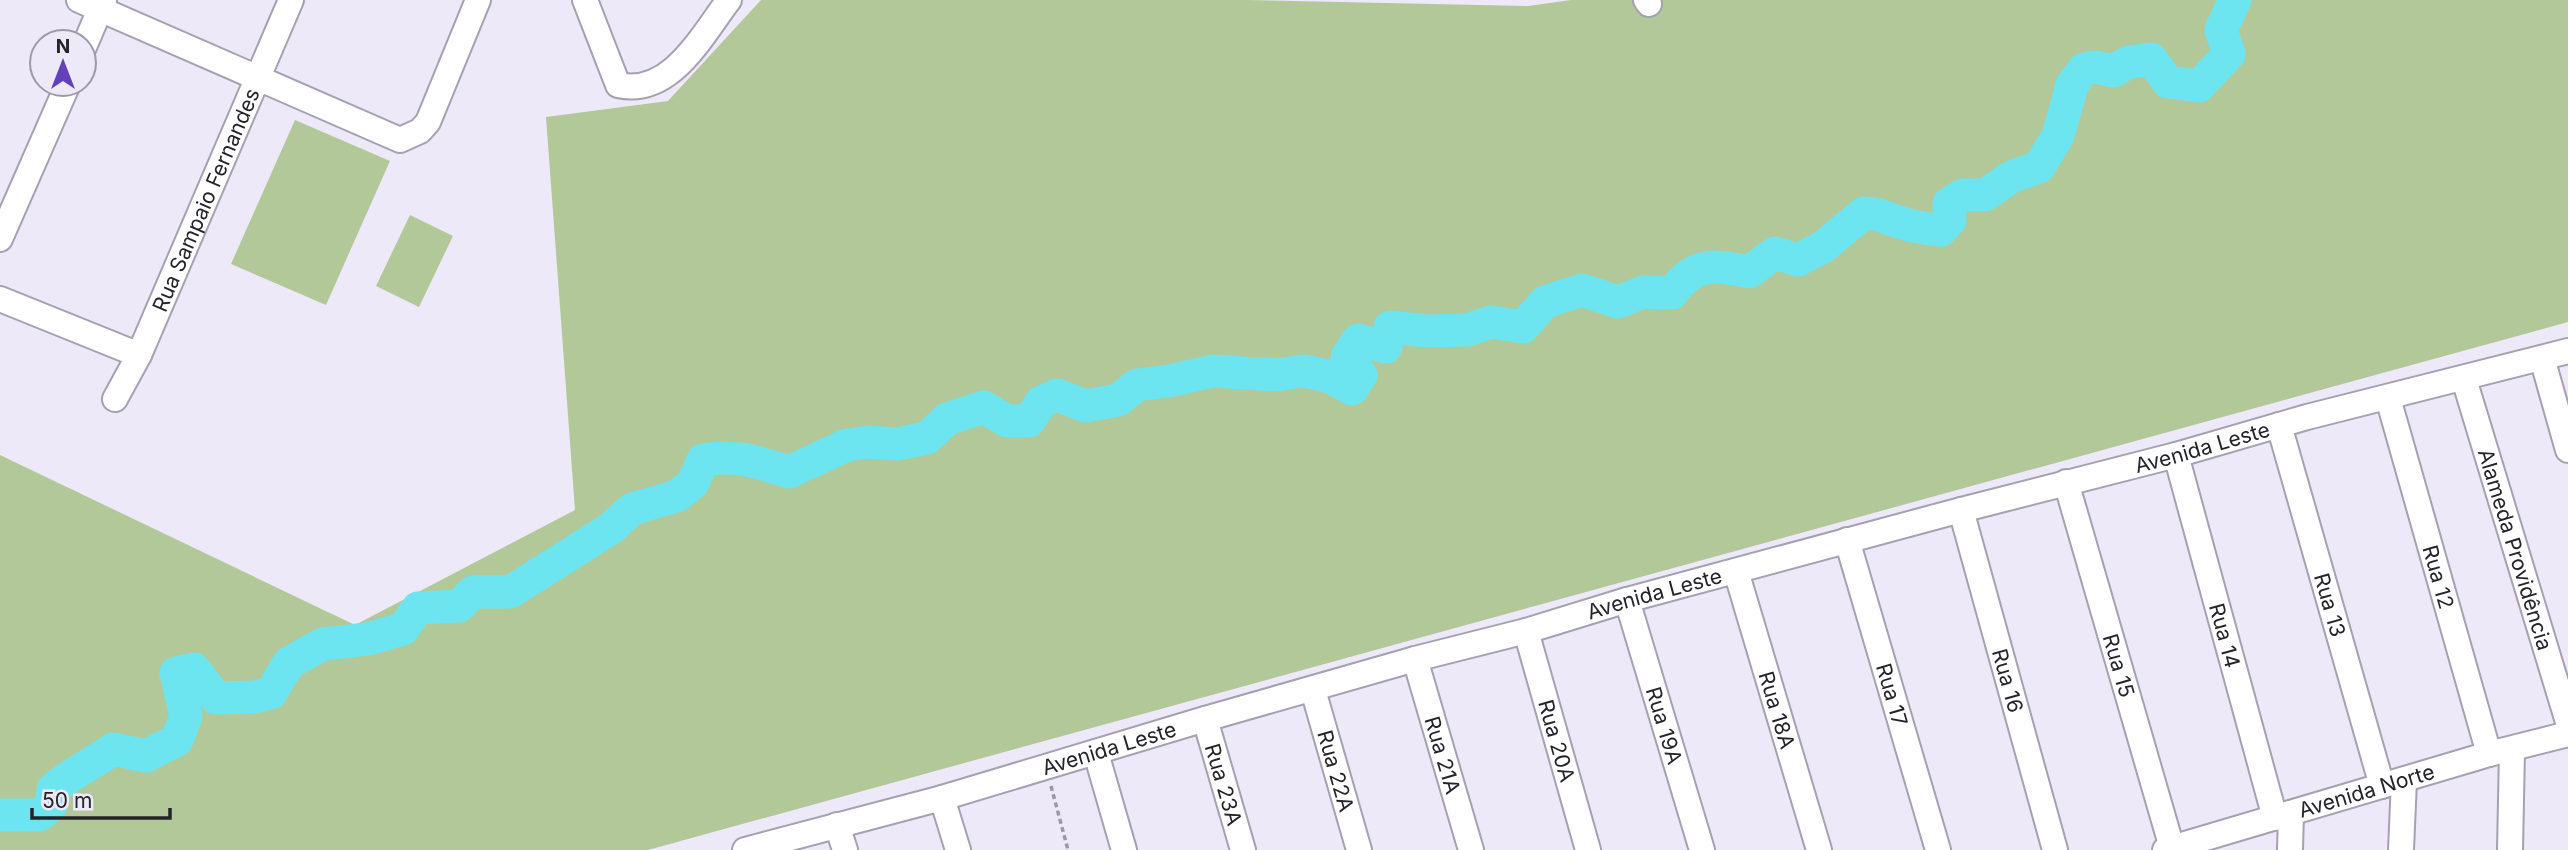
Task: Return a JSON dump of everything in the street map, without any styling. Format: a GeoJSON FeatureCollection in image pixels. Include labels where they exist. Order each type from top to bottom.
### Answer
{"type":"FeatureCollection","features":[{"type":"Feature","properties":{"kind":"street","name":"Rua Sampaio Fernandes"},"geometry":{"type":"LineString","coordinates":[[115,399],[139,355],[291,0]]}},
{"type":"Feature","properties":{"kind":"street"},"geometry":{"type":"LineString","coordinates":[[89,28],[95,3],[400,140],[420,131],[428,122],[478,0]]}},
{"type":"Feature","properties":{"kind":"street"},"geometry":{"type":"LineString","coordinates":[[585,0],[618,85],[628,87],[650,84],[671,72],[685,58],[729,0]]}},
{"type":"Feature","properties":{"kind":"street"},"geometry":{"type":"LineString","coordinates":[[0,239],[62,98]]}},
{"type":"Feature","properties":{"kind":"street"},"geometry":{"type":"LineString","coordinates":[[0,299],[139,355]]}},
{"type":"Feature","properties":{"kind":"street","name":"Avenida Leste"},"geometry":{"type":"LineString","coordinates":[[745,850],[942,798],[1205,719],[1415,659],[1526,631],[1627,600],[2176,455],[2279,425],[2568,351]]}},
{"type":"Feature","properties":{"kind":"street"},"geometry":{"type":"LineString","coordinates":[[2542,358],[2568,450]]}},
{"type":"Feature","properties":{"kind":"street","name":"Alameda Providência"},"geometry":{"type":"LineString","coordinates":[[2464,379],[2568,722]]}},
{"type":"Feature","properties":{"kind":"street","name":"Rua 12"},"geometry":{"type":"LineString","coordinates":[[2388,398],[2501,752],[2510,850]]}},
{"type":"Feature","properties":{"kind":"street","name":"Rua 13"},"geometry":{"type":"LineString","coordinates":[[2279,425],[2393,783],[2402,850]]}},
{"type":"Feature","properties":{"kind":"street","name":"Rua 14"},"geometry":{"type":"LineString","coordinates":[[2176,455],[2283,815],[2290,850]]}},
{"type":"Feature","properties":{"kind":"street","name":"Rua 15"},"geometry":{"type":"LineString","coordinates":[[2066,482],[2176,848]]}},
{"type":"Feature","properties":{"kind":"street","name":"Rua 16"},"geometry":{"type":"LineString","coordinates":[[1961,510],[2055,850]]}},
{"type":"Feature","properties":{"kind":"street","name":"Rua 17"},"geometry":{"type":"LineString","coordinates":[[1847,540],[1938,850]]}},
{"type":"Feature","properties":{"kind":"street","name":"Rua 18A"},"geometry":{"type":"LineString","coordinates":[[1736,571],[1819,850]]}},
{"type":"Feature","properties":{"kind":"street","name":"Rua 19A"},"geometry":{"type":"LineString","coordinates":[[1627,600],[1702,850]]}},
{"type":"Feature","properties":{"kind":"street","name":"Rua 20A"},"geometry":{"type":"LineString","coordinates":[[1526,631],[1588,850]]}},
{"type":"Feature","properties":{"kind":"street","name":"Rua 21A"},"geometry":{"type":"LineString","coordinates":[[1415,659],[1471,850]]}},
{"type":"Feature","properties":{"kind":"street","name":"Rua 22A"},"geometry":{"type":"LineString","coordinates":[[1313,690],[1359,850]]}},
{"type":"Feature","properties":{"kind":"street","name":"Rua 23A"},"geometry":{"type":"LineString","coordinates":[[1205,719],[1243,850]]}},
{"type":"Feature","properties":{"kind":"street","name":"Avenida Norte"},"geometry":{"type":"LineString","coordinates":[[2176,848],[2568,734]]}},
{"type":"Feature","properties":{"kind":"street"},"geometry":{"type":"LineString","coordinates":[[1096,753],[1124,850]]}},
{"type":"Feature","properties":{"kind":"street"},"geometry":{"type":"LineString","coordinates":[[942,798],[958,850]]}},
{"type":"Feature","properties":{"kind":"street"},"geometry":{"type":"LineString","coordinates":[[838,825],[845,850]]}},
{"type":"Feature","properties":{"kind":"path"},"geometry":{"type":"LineString","coordinates":[[1046,767],[1068,850]]}},
{"type":"Feature","properties":{"kind":"green space"},"geometry":{"type":"Polygon","coordinates":[[[761,0],[1248,0],[1528,6],[1571,0],[2568,0],[2568,322],[648,850],[0,850],[0,455],[355,625],[575,510],[546,117],[668,101],[761,0]]]}},
{"type":"Feature","properties":{"kind":"green space"},"geometry":{"type":"Polygon","coordinates":[[[295,120],[390,161],[326,305],[231,264],[295,120]]]}},
{"type":"Feature","properties":{"kind":"green space"},"geometry":{"type":"Polygon","coordinates":[[[410,215],[453,236],[419,307],[376,286],[410,215]]]}},
{"type":"Feature","properties":{"kind":"waterway"},"geometry":{"type":"LineString","coordinates":[[0,815],[39,815],[51,805],[53,789],[113,749],[146,756],[177,740],[186,716],[176,673],[194,669],[216,698],[254,697],[271,693],[289,663],[323,644],[367,639],[403,629],[418,608],[459,606],[473,592],[510,592],[610,529],[632,509],[677,496],[693,483],[703,460],[737,459],[789,472],[847,445],[868,442],[897,444],[927,438],[947,419],[984,407],[1007,421],[1029,421],[1041,402],[1057,395],[1086,406],[1118,400],[1137,385],[1213,371],[1276,375],[1304,371],[1328,376],[1352,389],[1361,375],[1347,357],[1358,340],[1386,347],[1390,327],[1428,331],[1467,330],[1491,322],[1523,327],[1545,302],[1582,290],[1618,302],[1643,292],[1672,293],[1689,276],[1706,268],[1749,272],[1775,253],[1798,260],[1823,247],[1864,213],[1880,215],[1916,227],[1941,230],[1950,220],[1949,204],[1963,195],[1985,195],[2011,177],[2039,167],[2058,136],[2072,85],[2084,69],[2096,67],[2113,71],[2129,62],[2151,59],[2168,82],[2199,86],[2229,54],[2221,30],[2235,0]]}}]}
